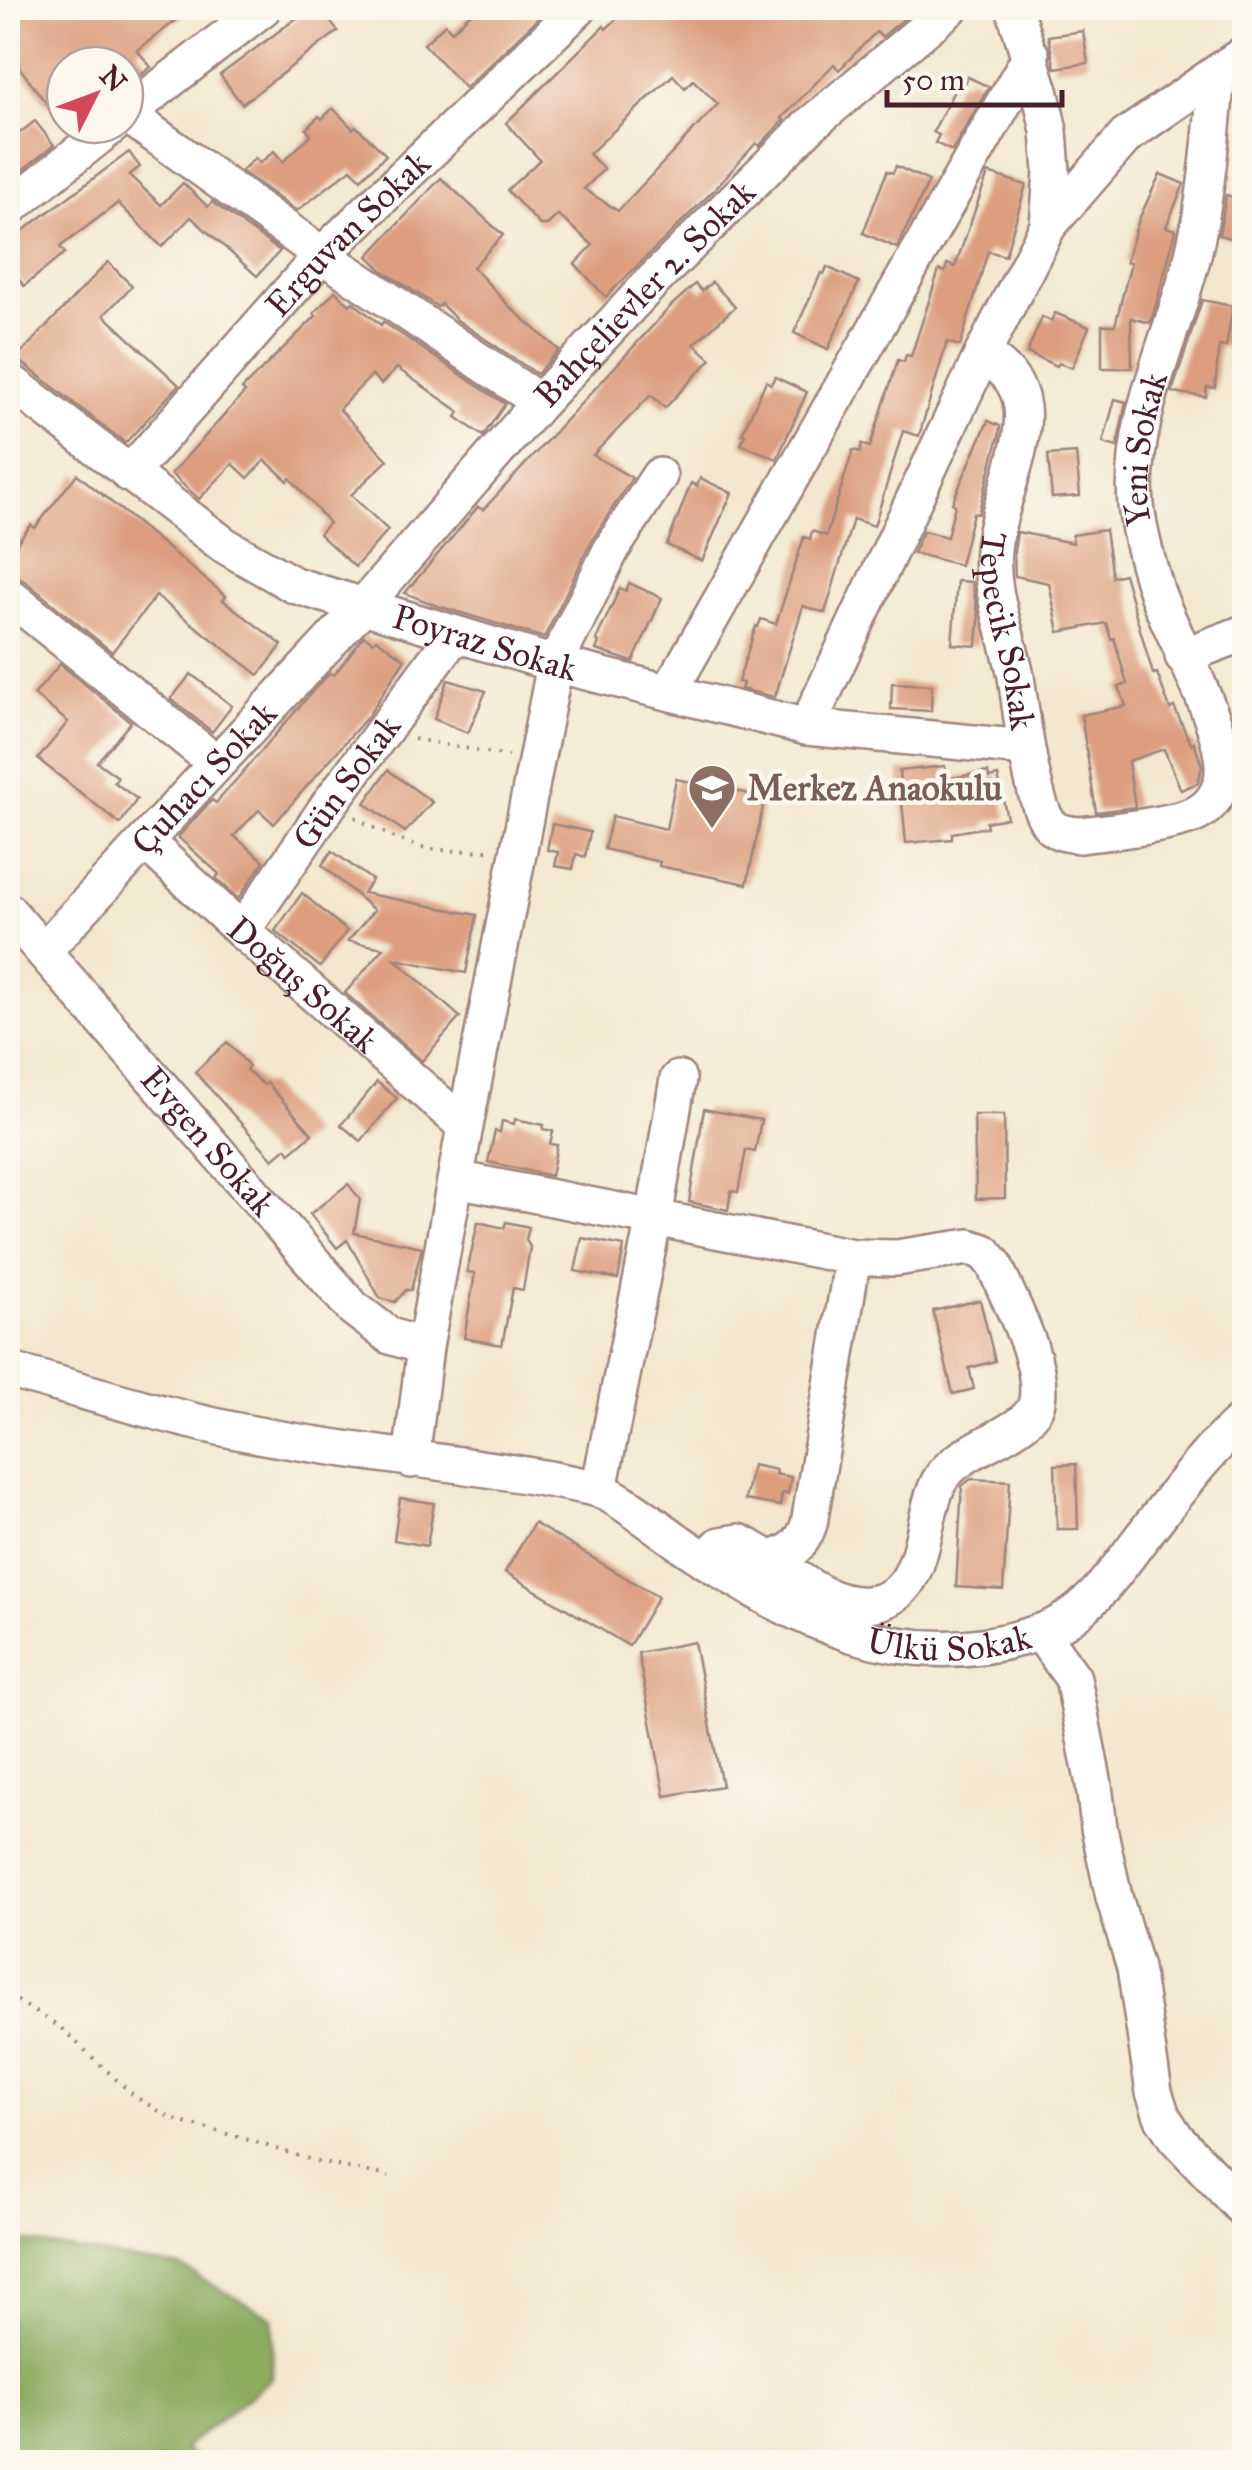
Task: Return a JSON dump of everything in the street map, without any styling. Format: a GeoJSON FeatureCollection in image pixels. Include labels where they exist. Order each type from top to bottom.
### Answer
{"type":"FeatureCollection","features":[{"type":"Feature","properties":{"kind":"street"},"geometry":{"type":"LineString","coordinates":[[145,100],[263,8]]}},
{"type":"Feature","properties":{"kind":"street","name":"Erguvan Sokak"},"geometry":{"type":"LineString","coordinates":[[129,474],[322,255],[579,8]]}},
{"type":"Feature","properties":{"kind":"street","name":"Bahçelievler 2. Sokak"},"geometry":{"type":"LineString","coordinates":[[364,605],[540,402],[650,283],[810,125],[950,8]]}},
{"type":"Feature","properties":{"kind":"street"},"geometry":{"type":"LineString","coordinates":[[1014,8],[1049,131],[1052,171],[1048,226]]}},
{"type":"Feature","properties":{"kind":"street"},"geometry":{"type":"LineString","coordinates":[[807,727],[983,353],[1048,226],[1126,136],[1244,54]]}},
{"type":"Feature","properties":{"kind":"street"},"geometry":{"type":"LineString","coordinates":[[669,692],[1030,55]]}},
{"type":"Feature","properties":{"kind":"street","name":"Yeni Sokak"},"geometry":{"type":"LineString","coordinates":[[1025,748],[1047,821],[1062,832],[1094,833],[1197,814],[1218,792],[1223,764],[1215,730],[1145,552],[1136,506],[1141,433],[1192,257],[1204,200],[1216,76]]}},
{"type":"Feature","properties":{"kind":"street"},"geometry":{"type":"LineString","coordinates":[[145,129],[322,255],[540,402]]}},
{"type":"Feature","properties":{"kind":"street"},"geometry":{"type":"LineString","coordinates":[[8,208],[88,145]]}},
{"type":"Feature","properties":{"kind":"street","name":"Tepecik Sokak"},"geometry":{"type":"LineString","coordinates":[[983,353],[1012,378],[1022,409],[1022,430],[997,527],[993,569],[997,605],[1016,675],[1025,748]]}},
{"type":"Feature","properties":{"kind":"street","name":"Poyraz Sokak"},"geometry":{"type":"LineString","coordinates":[[8,380],[250,563],[294,585],[555,664],[807,727],[1025,748]]}},
{"type":"Feature","properties":{"kind":"street"},"geometry":{"type":"LineString","coordinates":[[411,1460],[425,1347],[464,1126],[555,664],[611,550],[659,476]]}},
{"type":"Feature","properties":{"kind":"street"},"geometry":{"type":"LineString","coordinates":[[8,595],[215,762]]}},
{"type":"Feature","properties":{"kind":"street","name":"Çuhacı Sokak"},"geometry":{"type":"LineString","coordinates":[[44,950],[364,605]]}},
{"type":"Feature","properties":{"kind":"street"},"geometry":{"type":"LineString","coordinates":[[1183,656],[1244,632]]}},
{"type":"Feature","properties":{"kind":"street","name":"Gün Sokak"},"geometry":{"type":"LineString","coordinates":[[242,931],[380,732],[455,634]]}},
{"type":"Feature","properties":{"kind":"street","name":"Doğuş Sokak"},"geometry":{"type":"LineString","coordinates":[[146,842],[464,1126]]}},
{"type":"Feature","properties":{"kind":"street","name":"Evgen Sokak"},"geometry":{"type":"LineString","coordinates":[[8,911],[354,1308],[390,1336],[425,1347]]}},
{"type":"Feature","properties":{"kind":"street"},"geometry":{"type":"LineString","coordinates":[[8,1370],[243,1432],[599,1489],[678,1079]]}},
{"type":"Feature","properties":{"kind":"street"},"geometry":{"type":"LineString","coordinates":[[456,1179],[852,1257],[896,1258],[969,1247],[984,1252],[994,1264],[1032,1356],[1037,1403],[1029,1419],[985,1442],[948,1469],[938,1483],[919,1560],[902,1586],[892,1596],[866,1604],[848,1602],[799,1579],[739,1542],[720,1545],[705,1560]]}},
{"type":"Feature","properties":{"kind":"street"},"geometry":{"type":"LineString","coordinates":[[770,1560],[794,1549],[809,1524],[852,1257]]}},
{"type":"Feature","properties":{"kind":"street","name":"Ülkü Sokak"},"geometry":{"type":"LineString","coordinates":[[599,1489],[705,1560],[816,1623],[884,1644],[972,1646],[1040,1632],[1078,1612],[1100,1591],[1206,1458],[1244,1419]]}},
{"type":"Feature","properties":{"kind":"street"},"geometry":{"type":"LineString","coordinates":[[1040,1632],[1073,1678],[1099,1828],[1135,1968],[1154,2092],[1162,2116],[1176,2138],[1244,2210]]}},
{"type":"Feature","properties":{"kind":"path"},"geometry":{"type":"LineString","coordinates":[[380,732],[535,761]]}},
{"type":"Feature","properties":{"kind":"path"},"geometry":{"type":"LineString","coordinates":[[330,803],[414,847],[446,852],[519,848]]}},
{"type":"Feature","properties":{"kind":"path"},"geometry":{"type":"LineString","coordinates":[[8,1995],[61,2028],[134,2096],[174,2120],[318,2162],[389,2176]]}},
{"type":"Feature","properties":{"kind":"green space"},"geometry":{"type":"Polygon","coordinates":[[[8,2239],[180,2267],[273,2318],[272,2378],[183,2449],[200,2462],[8,2462],[8,2239]]]}},
{"type":"Feature","properties":{"kind":"building"},"geometry":{"type":"Polygon","coordinates":[[[8,8],[193,8],[144,45],[45,45],[45,102],[16,63],[8,69],[8,8]]]}},
{"type":"Feature","properties":{"kind":"building"},"geometry":{"type":"Polygon","coordinates":[[[310,8],[319,8],[338,31],[242,104],[220,75],[310,8]]]}},
{"type":"Feature","properties":{"kind":"building"},"geometry":{"type":"Polygon","coordinates":[[[476,8],[549,8],[465,88],[424,44],[445,24],[452,31],[476,8]]]}},
{"type":"Feature","properties":{"kind":"building"},"geometry":{"type":"Polygon","coordinates":[[[628,8],[917,8],[882,37],[876,32],[839,70],[834,64],[759,146],[756,143],[606,297],[575,264],[593,245],[558,215],[547,225],[540,225],[507,190],[540,160],[506,123],[604,26],[606,29],[628,8]],[[673,75],[589,154],[604,169],[584,189],[618,211],[718,104],[693,80],[685,88],[673,75]]]}},
{"type":"Feature","properties":{"kind":"building"},"geometry":{"type":"Polygon","coordinates":[[[1083,31],[1088,63],[1055,68],[1048,36],[1083,31]]]}},
{"type":"Feature","properties":{"kind":"building"},"geometry":{"type":"Polygon","coordinates":[[[968,77],[989,87],[952,151],[935,143],[939,135],[933,132],[959,81],[965,83],[968,77]]]}},
{"type":"Feature","properties":{"kind":"building"},"geometry":{"type":"Polygon","coordinates":[[[333,108],[386,155],[361,179],[351,169],[297,211],[241,171],[255,158],[260,163],[274,151],[283,162],[311,135],[306,129],[333,108]]]}},
{"type":"Feature","properties":{"kind":"building"},"geometry":{"type":"Polygon","coordinates":[[[35,121],[45,134],[45,145],[54,145],[19,173],[8,159],[8,142],[35,121]]]}},
{"type":"Feature","properties":{"kind":"building"},"geometry":{"type":"Polygon","coordinates":[[[129,152],[140,167],[129,175],[161,205],[183,183],[208,207],[212,202],[280,251],[257,276],[191,217],[162,247],[118,203],[60,247],[65,253],[24,286],[8,265],[8,242],[129,152]]]}},
{"type":"Feature","properties":{"kind":"building"},"geometry":{"type":"Polygon","coordinates":[[[896,166],[929,181],[897,248],[863,233],[887,171],[893,173],[896,166]]]}},
{"type":"Feature","properties":{"kind":"building"},"geometry":{"type":"Polygon","coordinates":[[[988,173],[1026,185],[1005,256],[988,251],[960,346],[947,342],[919,436],[903,431],[874,526],[853,519],[825,613],[803,606],[775,697],[741,689],[743,683],[738,682],[756,626],[761,619],[776,624],[804,537],[810,539],[812,531],[826,536],[853,450],[860,452],[862,444],[870,447],[898,360],[904,362],[906,355],[911,356],[939,270],[945,272],[947,264],[955,267],[988,173]]]}},
{"type":"Feature","properties":{"kind":"building"},"geometry":{"type":"Polygon","coordinates":[[[1160,174],[1184,184],[1166,227],[1176,230],[1156,305],[1150,323],[1131,318],[1132,368],[1102,368],[1102,325],[1115,325],[1131,263],[1126,262],[1139,219],[1160,174]]]}},
{"type":"Feature","properties":{"kind":"building"},"geometry":{"type":"Polygon","coordinates":[[[441,178],[503,235],[473,267],[510,307],[559,350],[537,374],[457,320],[441,304],[438,307],[383,271],[368,256],[441,178]]]}},
{"type":"Feature","properties":{"kind":"building"},"geometry":{"type":"Polygon","coordinates":[[[1226,195],[1244,200],[1244,242],[1219,235],[1226,195]]]}},
{"type":"Feature","properties":{"kind":"building"},"geometry":{"type":"Polygon","coordinates":[[[108,262],[132,286],[104,315],[179,385],[125,443],[16,358],[108,262]]]}},
{"type":"Feature","properties":{"kind":"building"},"geometry":{"type":"Polygon","coordinates":[[[827,267],[859,282],[828,349],[794,333],[827,267]]]}},
{"type":"Feature","properties":{"kind":"building"},"geometry":{"type":"Polygon","coordinates":[[[712,282],[735,307],[694,344],[711,359],[665,408],[651,395],[593,455],[632,478],[592,540],[544,638],[405,593],[478,507],[483,510],[672,305],[695,284],[702,291],[712,282]]]}},
{"type":"Feature","properties":{"kind":"building"},"geometry":{"type":"Polygon","coordinates":[[[335,291],[350,305],[353,302],[381,325],[383,322],[505,404],[483,436],[456,417],[460,412],[397,368],[381,384],[372,375],[339,409],[388,460],[351,495],[388,530],[355,567],[319,534],[329,523],[290,478],[288,481],[265,460],[248,478],[233,464],[199,499],[171,474],[245,392],[242,389],[316,316],[314,313],[335,291]]]}},
{"type":"Feature","properties":{"kind":"building"},"geometry":{"type":"Polygon","coordinates":[[[1202,300],[1233,306],[1226,347],[1219,346],[1215,388],[1207,387],[1206,397],[1172,392],[1202,300]]]}},
{"type":"Feature","properties":{"kind":"building"},"geometry":{"type":"Polygon","coordinates":[[[1055,313],[1089,327],[1072,368],[1027,353],[1042,317],[1051,321],[1055,313]]]}},
{"type":"Feature","properties":{"kind":"building"},"geometry":{"type":"Polygon","coordinates":[[[775,377],[807,392],[777,459],[741,444],[766,381],[771,384],[775,377]]]}},
{"type":"Feature","properties":{"kind":"building"},"geometry":{"type":"Polygon","coordinates":[[[1115,399],[1126,402],[1117,447],[1103,443],[1115,399]]]}},
{"type":"Feature","properties":{"kind":"building"},"geometry":{"type":"Polygon","coordinates":[[[988,421],[1000,426],[999,436],[960,565],[913,553],[923,531],[947,537],[955,505],[952,503],[988,421]]]}},
{"type":"Feature","properties":{"kind":"building"},"geometry":{"type":"Polygon","coordinates":[[[1076,453],[1080,496],[1052,498],[1048,455],[1076,453]]]}},
{"type":"Feature","properties":{"kind":"building"},"geometry":{"type":"Polygon","coordinates":[[[77,474],[226,596],[223,600],[282,645],[259,675],[156,596],[112,652],[21,578],[8,574],[8,554],[31,525],[35,528],[77,474]]]}},
{"type":"Feature","properties":{"kind":"building"},"geometry":{"type":"Polygon","coordinates":[[[700,478],[732,493],[702,561],[667,545],[691,483],[697,486],[700,478]]]}},
{"type":"Feature","properties":{"kind":"building"},"geometry":{"type":"Polygon","coordinates":[[[1105,530],[1112,577],[1124,574],[1153,674],[1157,673],[1170,709],[1174,707],[1191,744],[1194,742],[1202,766],[1198,783],[1181,790],[1164,749],[1128,761],[1135,807],[1096,812],[1081,715],[1126,706],[1119,687],[1127,684],[1114,638],[1111,639],[1106,623],[1059,632],[1049,583],[1015,576],[1014,551],[1017,532],[1073,543],[1072,535],[1105,530]]]}},
{"type":"Feature","properties":{"kind":"building"},"geometry":{"type":"Polygon","coordinates":[[[957,581],[972,582],[979,619],[977,646],[952,644],[957,581]]]}},
{"type":"Feature","properties":{"kind":"building"},"geometry":{"type":"Polygon","coordinates":[[[629,583],[662,598],[633,662],[596,650],[596,640],[620,588],[626,591],[629,583]]]}},
{"type":"Feature","properties":{"kind":"building"},"geometry":{"type":"Polygon","coordinates":[[[364,636],[373,642],[376,639],[405,659],[368,716],[274,824],[259,810],[234,836],[264,861],[238,899],[216,878],[219,874],[178,837],[212,800],[216,803],[319,684],[330,673],[334,675],[364,636]]]}},
{"type":"Feature","properties":{"kind":"building"},"geometry":{"type":"Polygon","coordinates":[[[60,664],[131,722],[97,762],[118,777],[114,782],[137,799],[120,824],[38,759],[68,722],[34,695],[60,664]]]}},
{"type":"Feature","properties":{"kind":"building"},"geometry":{"type":"Polygon","coordinates":[[[191,674],[232,706],[212,732],[171,699],[191,674]]]}},
{"type":"Feature","properties":{"kind":"building"},"geometry":{"type":"Polygon","coordinates":[[[448,680],[486,691],[468,733],[434,719],[448,680]]]}},
{"type":"Feature","properties":{"kind":"building"},"geometry":{"type":"Polygon","coordinates":[[[892,683],[932,685],[931,711],[891,709],[892,683]]]}},
{"type":"Feature","properties":{"kind":"building"},"geometry":{"type":"Polygon","coordinates":[[[945,766],[946,779],[988,772],[989,778],[998,776],[1007,818],[986,822],[987,827],[952,833],[952,839],[906,843],[899,771],[945,766]]]}},
{"type":"Feature","properties":{"kind":"building"},"geometry":{"type":"Polygon","coordinates":[[[388,770],[432,802],[405,832],[365,803],[388,770]]]}},
{"type":"Feature","properties":{"kind":"building","name":"Merkez Anaokulu"},"geometry":{"type":"Polygon","coordinates":[[[676,779],[765,797],[747,884],[659,866],[660,862],[604,849],[612,816],[666,829],[676,779]]]}},
{"type":"Feature","properties":{"kind":"building"},"geometry":{"type":"Polygon","coordinates":[[[552,824],[590,832],[585,857],[576,854],[573,869],[555,866],[558,852],[547,850],[552,824]]]}},
{"type":"Feature","properties":{"kind":"building"},"geometry":{"type":"Polygon","coordinates":[[[332,851],[372,880],[363,893],[477,915],[466,973],[395,959],[460,1017],[422,1061],[345,993],[384,948],[348,941],[374,910],[322,865],[332,851]]]}},
{"type":"Feature","properties":{"kind":"building"},"geometry":{"type":"Polygon","coordinates":[[[302,893],[347,931],[320,967],[275,931],[302,893]]]}},
{"type":"Feature","properties":{"kind":"building"},"geometry":{"type":"Polygon","coordinates":[[[227,1042],[249,1066],[246,1070],[264,1085],[267,1083],[312,1134],[290,1153],[286,1148],[273,1159],[195,1072],[227,1042]]]}},
{"type":"Feature","properties":{"kind":"building"},"geometry":{"type":"Polygon","coordinates":[[[377,1082],[397,1098],[361,1141],[341,1125],[377,1082]]]}},
{"type":"Feature","properties":{"kind":"building"},"geometry":{"type":"Polygon","coordinates":[[[704,1109],[761,1120],[755,1152],[746,1150],[738,1192],[731,1191],[728,1210],[689,1202],[704,1109]]]}},
{"type":"Feature","properties":{"kind":"building"},"geometry":{"type":"Polygon","coordinates":[[[974,1115],[1004,1115],[1005,1198],[976,1199],[974,1115]]]}},
{"type":"Feature","properties":{"kind":"building"},"geometry":{"type":"Polygon","coordinates":[[[515,1119],[544,1125],[543,1129],[553,1131],[550,1144],[557,1145],[551,1176],[488,1162],[495,1131],[500,1132],[502,1121],[514,1124],[515,1119]]]}},
{"type":"Feature","properties":{"kind":"building"},"geometry":{"type":"Polygon","coordinates":[[[348,1184],[360,1199],[354,1233],[422,1247],[411,1290],[395,1302],[380,1298],[347,1240],[337,1248],[310,1214],[348,1184]]]}},
{"type":"Feature","properties":{"kind":"building"},"geometry":{"type":"Polygon","coordinates":[[[478,1222],[504,1228],[506,1222],[529,1227],[523,1290],[513,1288],[502,1345],[464,1338],[475,1273],[467,1272],[478,1222]]]}},
{"type":"Feature","properties":{"kind":"building"},"geometry":{"type":"Polygon","coordinates":[[[582,1238],[624,1246],[618,1279],[575,1271],[582,1238]]]}},
{"type":"Feature","properties":{"kind":"building"},"geometry":{"type":"Polygon","coordinates":[[[980,1300],[995,1361],[969,1368],[974,1389],[953,1394],[933,1311],[980,1300]]]}},
{"type":"Feature","properties":{"kind":"building"},"geometry":{"type":"Polygon","coordinates":[[[1076,1464],[1078,1529],[1057,1529],[1055,1465],[1076,1464]]]}},
{"type":"Feature","properties":{"kind":"building"},"geometry":{"type":"Polygon","coordinates":[[[752,1465],[791,1477],[788,1494],[782,1493],[780,1506],[745,1500],[752,1465]]]}},
{"type":"Feature","properties":{"kind":"building"},"geometry":{"type":"Polygon","coordinates":[[[971,1479],[1010,1481],[1003,1590],[956,1587],[962,1486],[971,1479]]]}},
{"type":"Feature","properties":{"kind":"building"},"geometry":{"type":"Polygon","coordinates":[[[400,1498],[434,1503],[427,1546],[394,1540],[400,1498]]]}},
{"type":"Feature","properties":{"kind":"building"},"geometry":{"type":"Polygon","coordinates":[[[534,1523],[658,1597],[629,1646],[505,1572],[534,1523]]]}},
{"type":"Feature","properties":{"kind":"building"},"geometry":{"type":"Polygon","coordinates":[[[694,1642],[722,1786],[665,1796],[638,1653],[694,1642]]]}},
{"type":"Feature","properties":{"kind":"place","name":"Merkez Anaokulu"},"geometry":{"type":"Point","coordinates":[712,830]}}]}
